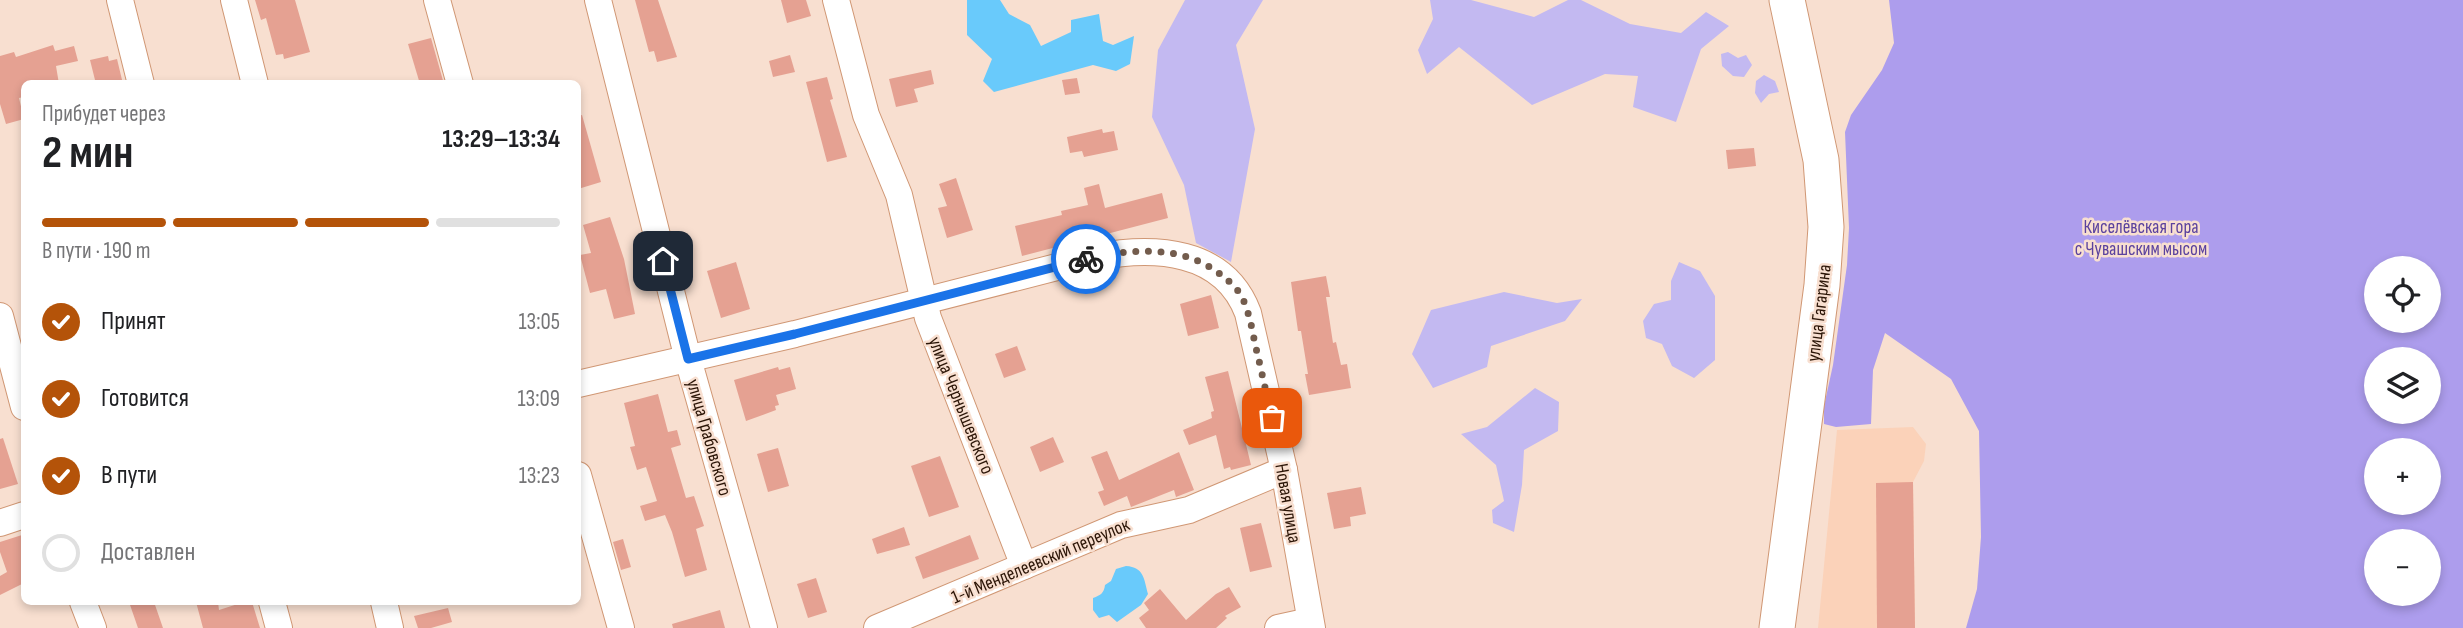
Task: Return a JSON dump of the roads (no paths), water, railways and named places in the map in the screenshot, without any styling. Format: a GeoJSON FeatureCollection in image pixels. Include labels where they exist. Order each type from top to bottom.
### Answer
{"type":"FeatureCollection","features":[{"type":"Feature","properties":{"kind":"main road","name":"улица Гагарина"},"geometry":{"type":"LineString","coordinates":[[1777,628],[1822,285],[1826,227],[1821,160],[1787,0]]}},
{"type":"Feature","properties":{"kind":"street"},"geometry":{"type":"LineString","coordinates":[[120,0],[140,80]]}},
{"type":"Feature","properties":{"kind":"street"},"geometry":{"type":"LineString","coordinates":[[234,0],[254,80]]}},
{"type":"Feature","properties":{"kind":"street"},"geometry":{"type":"LineString","coordinates":[[437,0],[459,80]]}},
{"type":"Feature","properties":{"kind":"street","name":"улица Грабовского"},"geometry":{"type":"LineString","coordinates":[[598,0],[688,359],[764,628]]}},
{"type":"Feature","properties":{"kind":"street","name":"улица Чернышевского"},"geometry":{"type":"LineString","coordinates":[[836,0],[866,115],[899,195],[923,302],[935,341],[1024,566]]}},
{"type":"Feature","properties":{"kind":"street","name":"Новая улица"},"geometry":{"type":"LineString","coordinates":[[923,302],[1057,265],[1125,251],[1174,254],[1196,260],[1213,268],[1230,281],[1241,295],[1248,313],[1284,470],[1311,625]]}},
{"type":"Feature","properties":{"kind":"street"},"geometry":{"type":"LineString","coordinates":[[581,383],[923,302]]}},
{"type":"Feature","properties":{"kind":"street"},"geometry":{"type":"LineString","coordinates":[[0,316],[21,396]]}},
{"type":"Feature","properties":{"kind":"street","name":"1-й Менделеевский переулок"},"geometry":{"type":"LineString","coordinates":[[877,628],[1121,525],[1189,510],[1284,470]]}},
{"type":"Feature","properties":{"kind":"street"},"geometry":{"type":"LineString","coordinates":[[581,486],[621,628]]}},
{"type":"Feature","properties":{"kind":"street"},"geometry":{"type":"LineString","coordinates":[[0,523],[21,516]]}},
{"type":"Feature","properties":{"kind":"street"},"geometry":{"type":"LineString","coordinates":[[84,605],[93,628]]}},
{"type":"Feature","properties":{"kind":"street"},"geometry":{"type":"LineString","coordinates":[[273,605],[279,628]]}},
{"type":"Feature","properties":{"kind":"street"},"geometry":{"type":"LineString","coordinates":[[385,605],[390,628]]}},
{"type":"Feature","properties":{"kind":"street"},"geometry":{"type":"LineString","coordinates":[[1278,628],[1311,625]]}},
{"type":"Feature","properties":{"kind":"water"},"geometry":{"type":"Polygon","coordinates":[[[967,0],[1000,0],[1009,14],[1030,25],[1041,46],[1071,32],[1071,20],[1099,14],[1103,41],[1113,45],[1134,36],[1130,64],[1116,71],[1093,65],[994,92],[983,81],[992,59],[967,35],[967,0]]]}},
{"type":"Feature","properties":{"kind":"water"},"geometry":{"type":"Polygon","coordinates":[[[1126,566],[1140,571],[1148,594],[1141,605],[1117,622],[1109,615],[1099,618],[1093,610],[1093,598],[1103,592],[1116,569],[1126,566]]]}},
{"type":"Feature","properties":{"kind":"park label","name":"Киселёвская гора с Чувашским мысом"},"geometry":{"type":"Point","coordinates":[2141,237]}}]}
